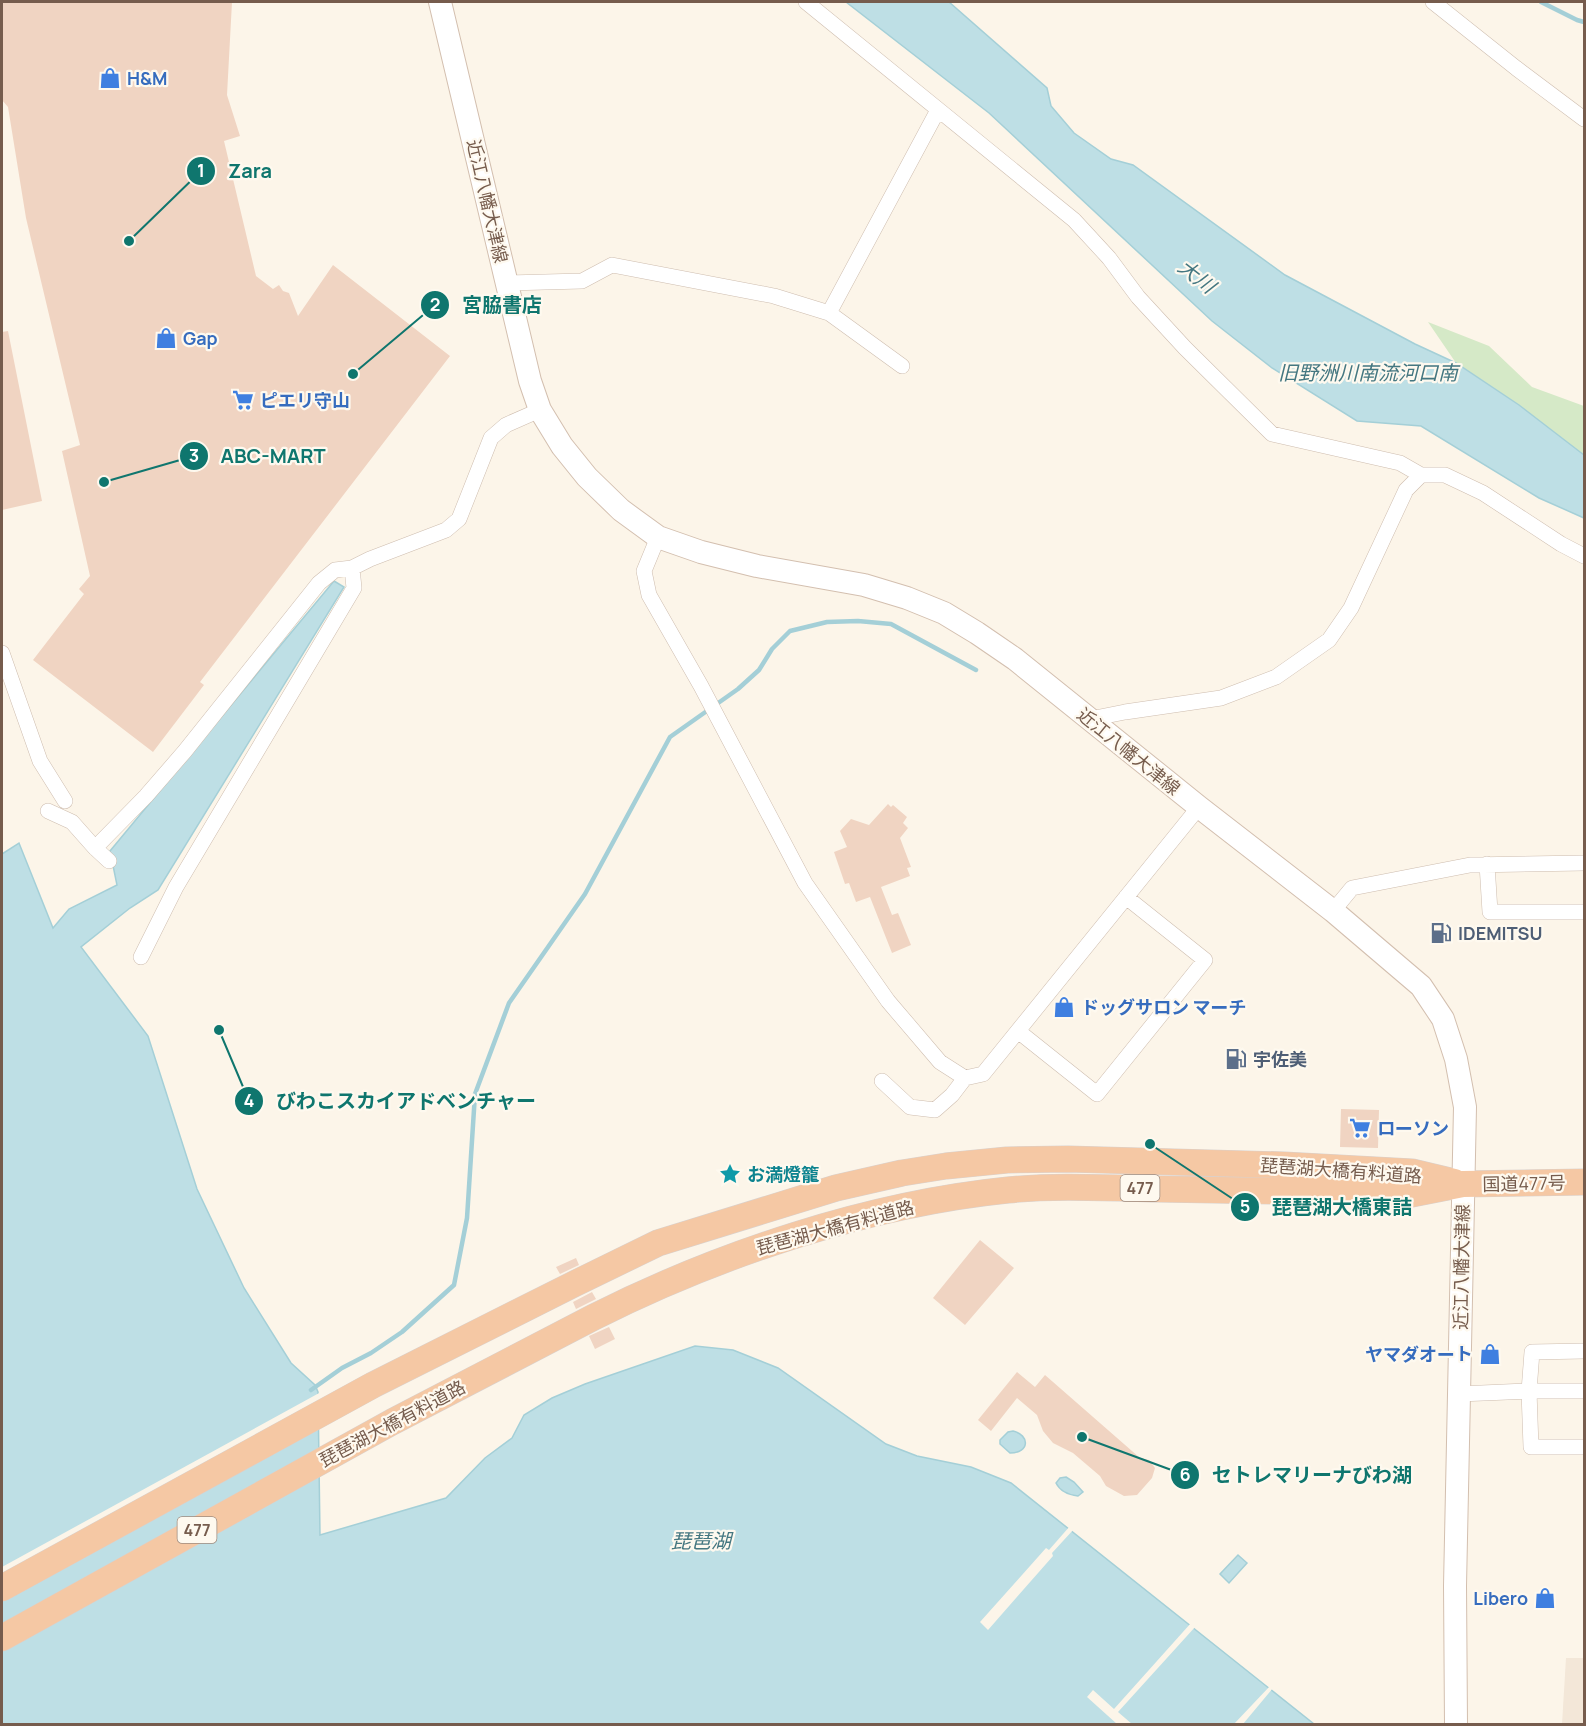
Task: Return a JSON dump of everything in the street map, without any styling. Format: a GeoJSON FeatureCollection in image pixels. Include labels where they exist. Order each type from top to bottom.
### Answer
{"type":"FeatureCollection","features":[{"type":"Feature","properties":{"kind":"highway","name":"琵琶湖大橋有料道路"},"geometry":{"type":"LineString","coordinates":[[2,1588],[373,1385],[658,1243],[825,1191],[902,1173],[1007,1160],[1132,1160],[1284,1165],[1412,1172],[1463,1184]]}},
{"type":"Feature","properties":{"kind":"highway","name":"国道477号"},"geometry":{"type":"LineString","coordinates":[[1463,1184],[1584,1182]]}},
{"type":"Feature","properties":{"kind":"highway","name":"琵琶湖大橋有料道路"},"geometry":{"type":"LineString","coordinates":[[2,1638],[392,1422],[625,1301],[748,1251],[820,1227],[936,1201],[1009,1190],[1086,1188],[1412,1194],[1463,1184]]}},
{"type":"Feature","properties":{"kind":"main road","name":"近江八幡大津線"},"geometry":{"type":"LineString","coordinates":[[440,2],[530,381],[540,410],[562,446],[587,477],[621,510],[658,537],[701,552],[757,566],[864,585],[944,613],[1015,659],[1333,911],[1421,986],[1443,1019],[1456,1059],[1465,1107],[1455,1586],[1456,1725]]}},
{"type":"Feature","properties":{"kind":"street"},"geometry":{"type":"LineString","coordinates":[[806,2],[1074,220],[1109,258],[1138,297],[1169,331],[1272,434],[1400,463],[1421,475],[1445,475],[1483,493],[1561,544],[1584,556]]}},
{"type":"Feature","properties":{"kind":"street"},"geometry":{"type":"LineString","coordinates":[[1434,2],[1516,68],[1584,118]]}},
{"type":"Feature","properties":{"kind":"street"},"geometry":{"type":"LineString","coordinates":[[829,313],[938,110]]}},
{"type":"Feature","properties":{"kind":"street"},"geometry":{"type":"LineString","coordinates":[[507,283],[582,281],[612,265],[774,296],[829,313],[902,366]]}},
{"type":"Feature","properties":{"kind":"street"},"geometry":{"type":"LineString","coordinates":[[95,848],[185,752],[319,583],[335,570],[352,568],[446,530],[459,519],[491,438],[506,425],[540,410]]}},
{"type":"Feature","properties":{"kind":"street"},"geometry":{"type":"LineString","coordinates":[[1090,719],[1221,698],[1276,677],[1329,640],[1351,608],[1407,490],[1421,475]]}},
{"type":"Feature","properties":{"kind":"street"},"geometry":{"type":"LineString","coordinates":[[658,537],[644,571],[649,595],[701,686],[805,883],[888,1001],[940,1062],[964,1078]]}},
{"type":"Feature","properties":{"kind":"street"},"geometry":{"type":"LineString","coordinates":[[141,957],[176,887],[354,588],[352,568]]}},
{"type":"Feature","properties":{"kind":"street"},"geometry":{"type":"LineString","coordinates":[[2,653],[40,761],[64,801]]}},
{"type":"Feature","properties":{"kind":"street"},"geometry":{"type":"LineString","coordinates":[[882,1082],[910,1107],[935,1110],[952,1095],[964,1078],[983,1074],[1199,807]]}},
{"type":"Feature","properties":{"kind":"street"},"geometry":{"type":"LineString","coordinates":[[48,811],[72,822],[110,861]]}},
{"type":"Feature","properties":{"kind":"street"},"geometry":{"type":"LineString","coordinates":[[1333,911],[1352,888],[1470,865],[1584,863]]}},
{"type":"Feature","properties":{"kind":"street"},"geometry":{"type":"LineString","coordinates":[[1487,864],[1490,912],[1584,912]]}},
{"type":"Feature","properties":{"kind":"street"},"geometry":{"type":"LineString","coordinates":[[1018,1031],[1097,1094],[1198,969],[1205,960],[1126,897]]}},
{"type":"Feature","properties":{"kind":"street"},"geometry":{"type":"LineString","coordinates":[[1584,1351],[1532,1352],[1529,1391],[1531,1447],[1584,1447]]}},
{"type":"Feature","properties":{"kind":"street"},"geometry":{"type":"LineString","coordinates":[[1459,1394],[1584,1391]]}},
{"type":"Feature","properties":{"kind":"shaded area"},"geometry":{"type":"Polygon","coordinates":[[[1566,1658],[1584,1658],[1584,1724],[1562,1724],[1566,1658]]]}},
{"type":"Feature","properties":{"kind":"green space"},"geometry":{"type":"Polygon","coordinates":[[[1428,322],[1489,346],[1532,387],[1584,406],[1584,456],[1519,405],[1456,363],[1428,322]]]}},
{"type":"Feature","properties":{"kind":"water","name":"旧野洲川南流河口南"},"geometry":{"type":"Polygon","coordinates":[[[846,2],[949,2],[1047,88],[1051,106],[1074,133],[1111,159],[1133,165],[1285,275],[1415,344],[1456,363],[1519,405],[1584,455],[1584,518],[1539,498],[1421,426],[1357,421],[1272,368],[1212,321],[989,113],[846,2]]]}},
{"type":"Feature","properties":{"kind":"water","name":"琵琶湖"},"geometry":{"type":"Polygon","coordinates":[[[334,581],[344,587],[158,890],[130,908],[81,947],[148,1036],[197,1189],[244,1288],[291,1363],[315,1385],[318,1392],[320,1535],[446,1498],[485,1458],[512,1438],[524,1415],[552,1398],[585,1384],[695,1346],[733,1350],[778,1368],[886,1444],[917,1456],[971,1467],[1011,1483],[1314,1724],[2,1724],[2,854],[19,843],[53,928],[69,909],[117,885],[110,851],[334,581]]]}},
{"type":"Feature","properties":{"kind":"water"},"geometry":{"type":"Polygon","coordinates":[[[1013,1431],[1023,1436],[1025,1444],[1021,1450],[1010,1453],[1000,1444],[1000,1440],[1008,1432],[1013,1431]]]}},
{"type":"Feature","properties":{"kind":"water"},"geometry":{"type":"Polygon","coordinates":[[[1066,1477],[1083,1492],[1078,1496],[1060,1488],[1056,1483],[1060,1478],[1066,1477]]]}},
{"type":"Feature","properties":{"kind":"water"},"geometry":{"type":"Polygon","coordinates":[[[1238,1555],[1247,1563],[1229,1583],[1220,1574],[1238,1555]]]}},
{"type":"Feature","properties":{"kind":"pier"},"geometry":{"type":"Polygon","coordinates":[[[321,1392],[321,1426],[2,1600],[2,1567],[321,1392]]]}},
{"type":"Feature","properties":{"kind":"pier"},"geometry":{"type":"Polygon","coordinates":[[[1070,1526],[1074,1529],[1052,1553],[1053,1556],[988,1630],[980,1622],[1046,1548],[1049,1550],[1070,1526]]]}},
{"type":"Feature","properties":{"kind":"pier"},"geometry":{"type":"Polygon","coordinates":[[[1191,1623],[1196,1626],[1118,1712],[1132,1724],[1117,1724],[1087,1697],[1093,1690],[1114,1709],[1191,1623]]]}},
{"type":"Feature","properties":{"kind":"pier"},"geometry":{"type":"Polygon","coordinates":[[[1270,1686],[1273,1688],[1243,1724],[1234,1724],[1270,1686]]]}},
{"type":"Feature","properties":{"kind":"building","name":"ピエリ守山"},"geometry":{"type":"Polygon","coordinates":[[[2,2],[232,2],[227,95],[240,136],[224,141],[256,276],[273,289],[279,285],[283,291],[289,293],[298,316],[333,265],[450,356],[200,682],[204,685],[153,752],[33,660],[84,594],[79,589],[90,576],[62,451],[80,445],[26,218],[8,107],[2,100],[2,2]]]}},
{"type":"Feature","properties":{"kind":"building"},"geometry":{"type":"Polygon","coordinates":[[[8,331],[42,501],[2,510],[2,332],[8,331]]]}},
{"type":"Feature","properties":{"kind":"building"},"geometry":{"type":"Polygon","coordinates":[[[888,804],[891,807],[893,805],[907,817],[903,823],[908,828],[900,838],[911,867],[907,868],[910,876],[881,887],[892,915],[898,913],[911,945],[892,953],[870,897],[856,902],[849,883],[845,884],[834,852],[847,847],[840,831],[851,819],[869,825],[888,804]]]}},
{"type":"Feature","properties":{"kind":"building","name":"ローソン"},"geometry":{"type":"Polygon","coordinates":[[[1341,1109],[1379,1110],[1378,1148],[1340,1147],[1341,1109]]]}},
{"type":"Feature","properties":{"kind":"building"},"geometry":{"type":"Polygon","coordinates":[[[980,1240],[1014,1268],[965,1325],[933,1298],[980,1240]]]}},
{"type":"Feature","properties":{"kind":"building"},"geometry":{"type":"Polygon","coordinates":[[[576,1258],[579,1265],[560,1274],[556,1267],[576,1258]]]}},
{"type":"Feature","properties":{"kind":"building"},"geometry":{"type":"Polygon","coordinates":[[[592,1292],[596,1299],[576,1309],[573,1302],[592,1292]]]}},
{"type":"Feature","properties":{"kind":"building"},"geometry":{"type":"Polygon","coordinates":[[[609,1327],[615,1339],[595,1349],[589,1336],[609,1327]]]}},
{"type":"Feature","properties":{"kind":"building"},"geometry":{"type":"Polygon","coordinates":[[[1017,1372],[1035,1387],[1045,1375],[1140,1458],[1149,1460],[1155,1468],[1152,1478],[1137,1495],[1124,1496],[1106,1486],[1100,1476],[1073,1453],[1053,1443],[1043,1431],[1037,1415],[1017,1398],[991,1431],[978,1420],[1017,1372]]]}},
{"type":"Feature","properties":{"kind":"waterway"},"geometry":{"type":"LineString","coordinates":[[1541,2],[1584,22]]}},
{"type":"Feature","properties":{"kind":"waterway"},"geometry":{"type":"LineString","coordinates":[[311,1390],[342,1368],[371,1353],[402,1332],[454,1285],[467,1218],[475,1094],[509,1003],[585,894],[670,737],[738,689],[759,670],[772,649],[790,631],[827,622],[858,621],[891,624],[976,670]]}},
{"type":"Feature","properties":{"kind":"place","name":"H&M"},"geometry":{"type":"Point","coordinates":[110,78]}},
{"type":"Feature","properties":{"kind":"place","name":"Zara"},"geometry":{"type":"Point","coordinates":[129,241]}},
{"type":"Feature","properties":{"kind":"place","name":"Gap"},"geometry":{"type":"Point","coordinates":[166,338]}},
{"type":"Feature","properties":{"kind":"place","name":"宮脇書店"},"geometry":{"type":"Point","coordinates":[353,374]}},
{"type":"Feature","properties":{"kind":"place","name":"ピエリ守山"},"geometry":{"type":"Point","coordinates":[243,400]}},
{"type":"Feature","properties":{"kind":"place","name":"ABC-MART"},"geometry":{"type":"Point","coordinates":[104,482]}},
{"type":"Feature","properties":{"kind":"place","name":"IDEMITSU"},"geometry":{"type":"Point","coordinates":[1441,933]}},
{"type":"Feature","properties":{"kind":"place","name":"ドッグサロン マーチ"},"geometry":{"type":"Point","coordinates":[1064,1007]}},
{"type":"Feature","properties":{"kind":"place","name":"びわこスカイアドベンチャー"},"geometry":{"type":"Point","coordinates":[219,1030]}},
{"type":"Feature","properties":{"kind":"place","name":"宇佐美"},"geometry":{"type":"Point","coordinates":[1236,1059]}},
{"type":"Feature","properties":{"kind":"place","name":"ローソン"},"geometry":{"type":"Point","coordinates":[1360,1128]}},
{"type":"Feature","properties":{"kind":"place","name":"琵琶湖大橋東詰"},"geometry":{"type":"Point","coordinates":[1150,1144]}},
{"type":"Feature","properties":{"kind":"place","name":"お満燈籠"},"geometry":{"type":"Point","coordinates":[730,1174]}},
{"type":"Feature","properties":{"kind":"place","name":"ヤマダオート"},"geometry":{"type":"Point","coordinates":[1490,1354]}},
{"type":"Feature","properties":{"kind":"place","name":"セトレマリーナびわ湖"},"geometry":{"type":"Point","coordinates":[1082,1437]}},
{"type":"Feature","properties":{"kind":"place","name":"Libero"},"geometry":{"type":"Point","coordinates":[1545,1598]}},
{"type":"Feature","properties":{"kind":"water label","name":"大川"},"geometry":{"type":"Point","coordinates":[1197,276]}}]}
